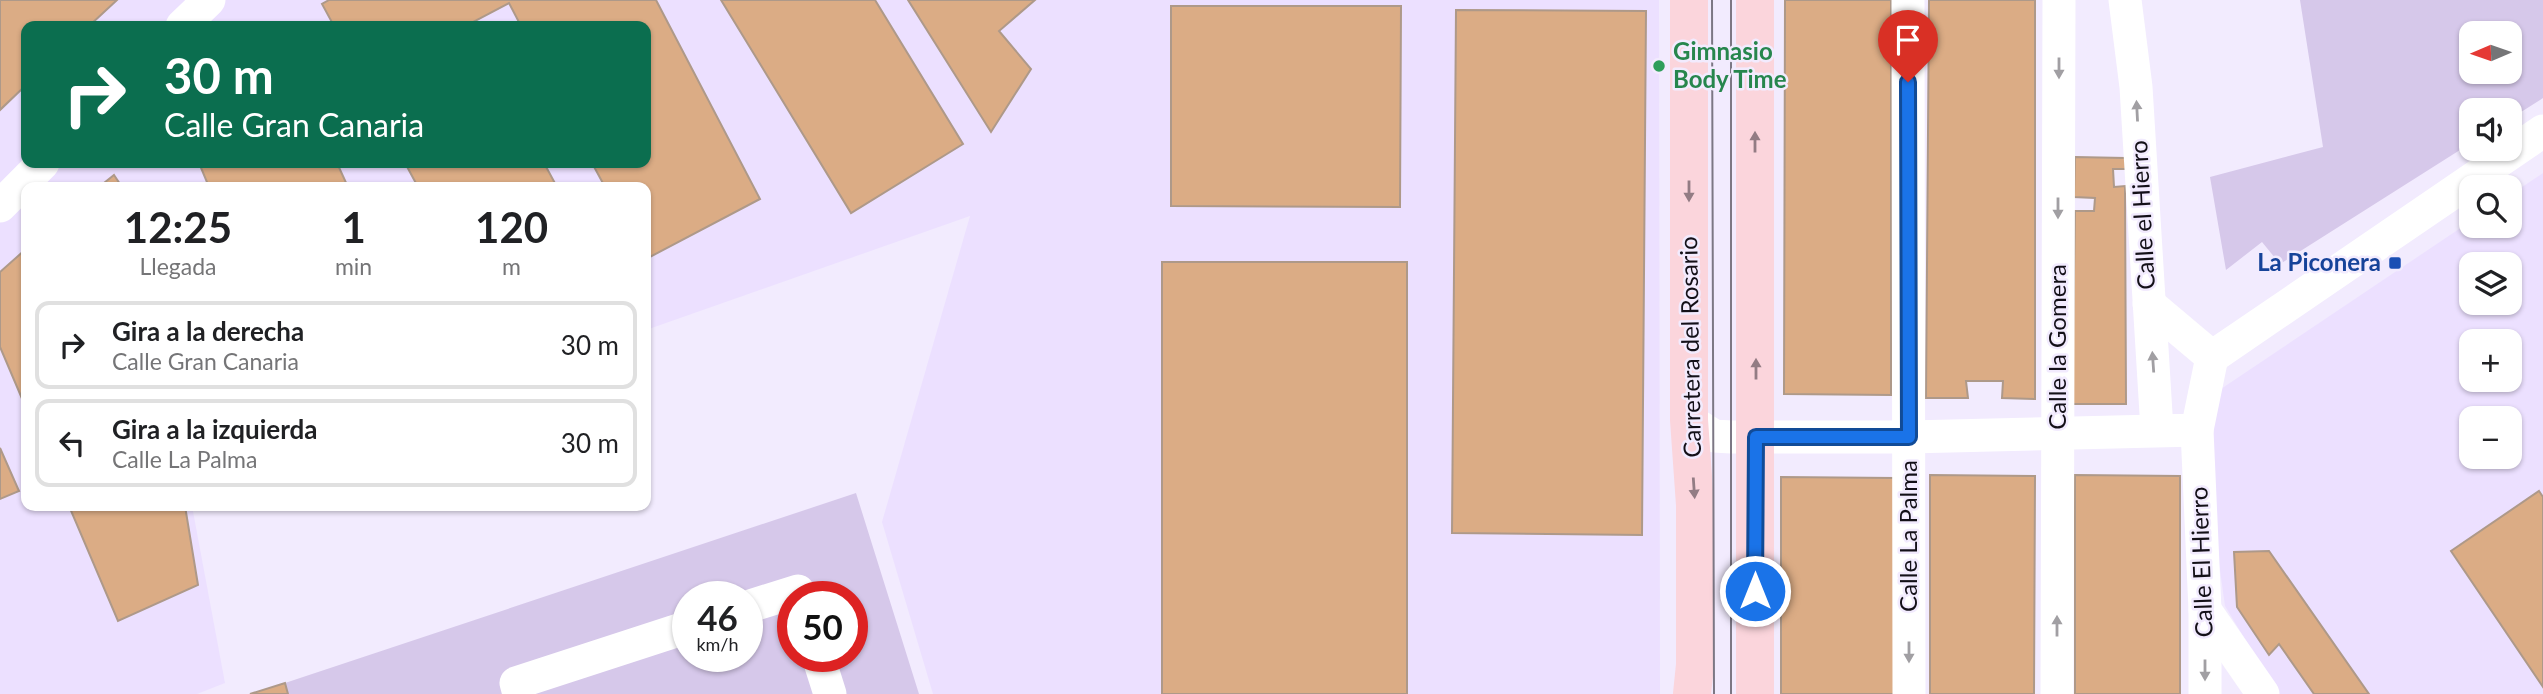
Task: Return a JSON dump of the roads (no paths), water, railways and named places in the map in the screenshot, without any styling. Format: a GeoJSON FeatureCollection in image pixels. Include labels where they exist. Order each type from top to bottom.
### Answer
{"type":"FeatureCollection","features":[{"type":"Feature","properties":{"kind":"main road","name":"Carretera del Rosario"},"geometry":{"type":"LineString","coordinates":[[1689,0],[1689,420],[1695,505],[1695,665],[1692,694]]}},
{"type":"Feature","properties":{"kind":"main road"},"geometry":{"type":"LineString","coordinates":[[1755,0],[1755,694]]}},
{"type":"Feature","properties":{"kind":"street"},"geometry":{"type":"LineString","coordinates":[[187,21],[209,0]]}},
{"type":"Feature","properties":{"kind":"street","name":"Calle La Palma"},"geometry":{"type":"LineString","coordinates":[[1908,0],[1909,694]]}},
{"type":"Feature","properties":{"kind":"street","name":"Calle la Gomera"},"geometry":{"type":"LineString","coordinates":[[2057,694],[2059,0]]}},
{"type":"Feature","properties":{"kind":"street","name":"Calle el Hierro"},"geometry":{"type":"LineString","coordinates":[[2125,0],[2136,87],[2157,430]]}},
{"type":"Feature","properties":{"kind":"street"},"geometry":{"type":"LineString","coordinates":[[2149,303],[2212,357],[2543,131]]}},
{"type":"Feature","properties":{"kind":"street"},"geometry":{"type":"LineString","coordinates":[[24,182],[38,168]]}},
{"type":"Feature","properties":{"kind":"street"},"geometry":{"type":"LineString","coordinates":[[0,205],[21,184]]}},
{"type":"Feature","properties":{"kind":"street","name":"Calle El Hierro"},"geometry":{"type":"LineString","coordinates":[[2205,694],[2205,610],[2197,430],[2212,357]]}},
{"type":"Feature","properties":{"kind":"street"},"geometry":{"type":"LineString","coordinates":[[1689,420],[1714,436],[1756,437],[1909,437],[2197,430]]}},
{"type":"Feature","properties":{"kind":"street"},"geometry":{"type":"LineString","coordinates":[[2205,610],[2263,694]]}},
{"type":"Feature","properties":{"kind":"street"},"geometry":{"type":"LineString","coordinates":[[519,694],[516,683],[672,632]]}},
{"type":"Feature","properties":{"kind":"street"},"geometry":{"type":"LineString","coordinates":[[823,672],[830,694]]}},
{"type":"Feature","properties":{"kind":"tram line"},"geometry":{"type":"LineString","coordinates":[[1712,0],[1714,694]]}},
{"type":"Feature","properties":{"kind":"tram line"},"geometry":{"type":"LineString","coordinates":[[1731,0],[1731,694]]}},
{"type":"Feature","properties":{"kind":"place","name":"Gimnasio Body Time"},"geometry":{"type":"Point","coordinates":[1659,66]}},
{"type":"Feature","properties":{"kind":"place","name":"La Piconera"},"geometry":{"type":"Point","coordinates":[2395,263]}}]}
